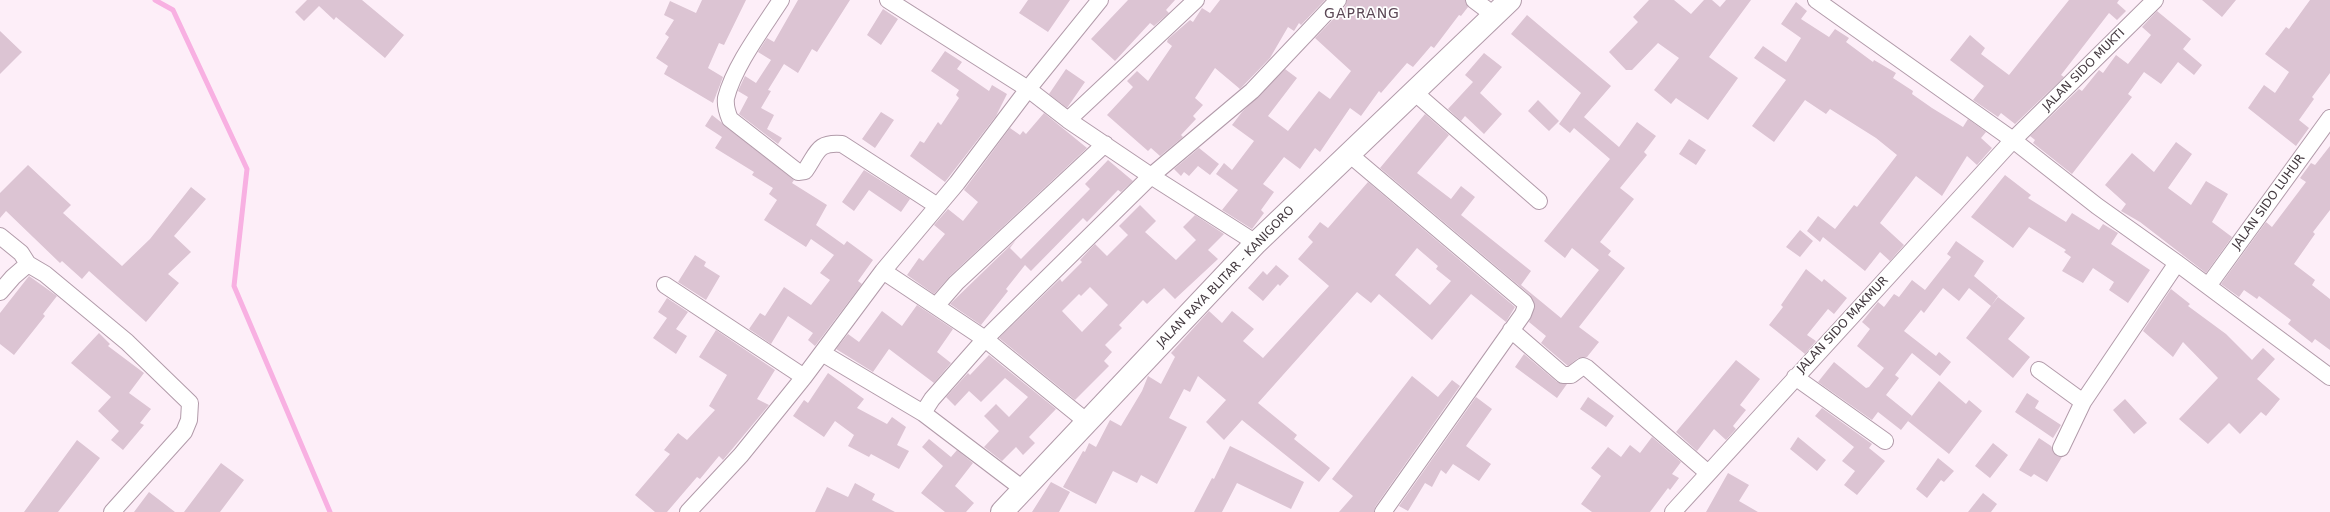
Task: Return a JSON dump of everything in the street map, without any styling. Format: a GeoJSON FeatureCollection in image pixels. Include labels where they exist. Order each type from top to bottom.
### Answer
{"type":"FeatureCollection","features":[{"type":"Feature","properties":{"kind":"main road","name":"JALAN RAYA BLITAR - KANIGORO"},"geometry":{"type":"LineString","coordinates":[[1002,512],[1086,421],[1256,243],[1510,0]]}},
{"type":"Feature","properties":{"kind":"street"},"geometry":{"type":"LineString","coordinates":[[781,0],[747,52],[729,91],[726,107],[730,119],[798,172],[805,171],[821,146],[828,143],[842,144],[936,205]]}},
{"type":"Feature","properties":{"kind":"street"},"geometry":{"type":"LineString","coordinates":[[888,0],[1028,89],[1068,120],[1151,176],[1256,243]]}},
{"type":"Feature","properties":{"kind":"street"},"geometry":{"type":"LineString","coordinates":[[688,512],[741,455],[822,353],[883,271],[936,205],[957,183],[1028,89],[1100,0]]}},
{"type":"Feature","properties":{"kind":"street"},"geometry":{"type":"LineString","coordinates":[[1068,120],[1196,0]]}},
{"type":"Feature","properties":{"kind":"street"},"geometry":{"type":"LineString","coordinates":[[923,413],[932,400],[985,339],[1151,176],[1252,91],[1338,0]]}},
{"type":"Feature","properties":{"kind":"street"},"geometry":{"type":"LineString","coordinates":[[1474,0],[1494,15]]}},
{"type":"Feature","properties":{"kind":"street"},"geometry":{"type":"LineString","coordinates":[[1816,0],[2014,140],[2097,206],[2177,263],[2330,377]]}},
{"type":"Feature","properties":{"kind":"street","name":"JALAN SIDO MUKTI"},"geometry":{"type":"LineString","coordinates":[[2014,140],[2155,0]]}},
{"type":"Feature","properties":{"kind":"street"},"geometry":{"type":"LineString","coordinates":[[1414,92],[1539,201]]}},
{"type":"Feature","properties":{"kind":"street","name":"JALAN SIDO LUHUR"},"geometry":{"type":"LineString","coordinates":[[2208,286],[2330,118]]}},
{"type":"Feature","properties":{"kind":"street","name":"JALAN SIDO MAKMUR"},"geometry":{"type":"LineString","coordinates":[[1673,512],[1795,377],[2014,140]]}},
{"type":"Feature","properties":{"kind":"street"},"geometry":{"type":"LineString","coordinates":[[936,306],[956,283],[1105,144]]}},
{"type":"Feature","properties":{"kind":"street"},"geometry":{"type":"LineString","coordinates":[[1349,154],[1524,302],[1525,311],[1383,512]]}},
{"type":"Feature","properties":{"kind":"street"},"geometry":{"type":"LineString","coordinates":[[0,236],[20,253],[28,264],[45,274],[128,342],[190,403],[189,420],[184,432],[112,512]]}},
{"type":"Feature","properties":{"kind":"street"},"geometry":{"type":"LineString","coordinates":[[2061,448],[2083,402],[2177,263]]}},
{"type":"Feature","properties":{"kind":"street"},"geometry":{"type":"LineString","coordinates":[[0,292],[13,276],[28,264]]}},
{"type":"Feature","properties":{"kind":"street"},"geometry":{"type":"LineString","coordinates":[[883,271],[985,339],[1086,421]]}},
{"type":"Feature","properties":{"kind":"street"},"geometry":{"type":"LineString","coordinates":[[665,285],[804,376]]}},
{"type":"Feature","properties":{"kind":"street"},"geometry":{"type":"LineString","coordinates":[[1511,330],[1563,375],[1571,375],[1583,366],[1587,368],[1708,473]]}},
{"type":"Feature","properties":{"kind":"street"},"geometry":{"type":"LineString","coordinates":[[822,353],[923,413],[1023,490]]}},
{"type":"Feature","properties":{"kind":"street"},"geometry":{"type":"LineString","coordinates":[[2039,370],[2083,402]]}},
{"type":"Feature","properties":{"kind":"street"},"geometry":{"type":"LineString","coordinates":[[1795,377],[1885,441]]}},
{"type":"Feature","properties":{"kind":"building"},"geometry":{"type":"Polygon","coordinates":[[[307,0],[362,0],[404,35],[385,58],[336,17],[334,20],[319,6],[304,21],[295,12],[307,0]]]}},
{"type":"Feature","properties":{"kind":"building"},"geometry":{"type":"Polygon","coordinates":[[[702,0],[746,0],[724,45],[719,43],[708,68],[723,77],[713,103],[664,74],[668,66],[656,58],[669,37],[665,34],[674,20],[664,15],[670,1],[696,13],[702,0]]]}},
{"type":"Feature","properties":{"kind":"building"},"geometry":{"type":"Polygon","coordinates":[[[798,0],[850,0],[817,52],[812,49],[798,73],[784,64],[768,90],[771,91],[761,108],[774,115],[767,129],[782,138],[778,144],[739,114],[748,97],[738,91],[745,76],[756,83],[771,60],[758,52],[767,38],[774,42],[798,0]]]}},
{"type":"Feature","properties":{"kind":"building"},"geometry":{"type":"Polygon","coordinates":[[[1028,0],[1070,0],[1048,32],[1019,13],[1028,0]]]}},
{"type":"Feature","properties":{"kind":"building"},"geometry":{"type":"Polygon","coordinates":[[[1128,0],[1175,0],[1166,10],[1169,13],[1154,26],[1150,23],[1115,61],[1091,39],[1128,0]]]}},
{"type":"Feature","properties":{"kind":"building"},"geometry":{"type":"Polygon","coordinates":[[[1220,0],[1325,0],[1301,25],[1299,23],[1294,31],[1288,27],[1270,58],[1240,89],[1215,68],[1195,98],[1203,105],[1193,116],[1196,119],[1181,135],[1183,137],[1160,156],[1151,148],[1148,151],[1107,115],[1133,87],[1127,81],[1137,71],[1148,81],[1172,46],[1167,42],[1168,39],[1190,20],[1193,22],[1202,8],[1210,13],[1220,0]]]}},
{"type":"Feature","properties":{"kind":"building"},"geometry":{"type":"Polygon","coordinates":[[[1347,0],[1465,0],[1468,7],[1461,16],[1459,15],[1434,48],[1431,46],[1413,67],[1407,63],[1381,93],[1379,91],[1361,116],[1350,108],[1320,152],[1315,148],[1300,169],[1284,157],[1263,184],[1274,192],[1261,210],[1264,213],[1252,229],[1222,210],[1238,190],[1216,174],[1224,163],[1232,170],[1254,141],[1232,125],[1242,112],[1285,69],[1297,78],[1268,116],[1288,131],[1319,91],[1330,99],[1351,71],[1315,38],[1345,7],[1347,0]]]}},
{"type":"Feature","properties":{"kind":"building"},"geometry":{"type":"Polygon","coordinates":[[[1649,0],[1674,0],[1691,14],[1704,0],[1712,0],[1720,7],[1726,0],[1751,0],[1709,57],[1738,78],[1708,120],[1676,98],[1671,104],[1654,90],[1679,58],[1658,43],[1632,70],[1626,70],[1609,52],[1638,22],[1633,17],[1649,0]]]}},
{"type":"Feature","properties":{"kind":"building"},"geometry":{"type":"Polygon","coordinates":[[[2069,0],[2119,0],[2117,3],[2126,11],[2117,20],[2109,13],[2061,75],[2064,77],[2015,124],[2001,113],[1998,117],[1973,100],[1984,86],[1950,60],[1970,35],[1985,48],[1981,54],[2009,75],[2069,0]]]}},
{"type":"Feature","properties":{"kind":"building"},"geometry":{"type":"Polygon","coordinates":[[[2202,0],[2236,0],[2222,17],[2202,0]]]}},
{"type":"Feature","properties":{"kind":"building"},"geometry":{"type":"Polygon","coordinates":[[[2310,0],[2330,0],[2330,73],[2312,97],[2314,99],[2299,120],[2309,128],[2296,146],[2248,108],[2264,85],[2275,93],[2289,72],[2265,54],[2286,27],[2289,29],[2310,0]]]}},
{"type":"Feature","properties":{"kind":"building"},"geometry":{"type":"Polygon","coordinates":[[[1796,2],[1807,11],[1801,19],[1829,37],[1835,29],[1849,38],[1846,42],[1873,62],[1874,60],[1896,73],[1893,78],[1913,91],[1912,94],[1932,108],[1963,127],[1968,119],[1986,132],[1981,138],[1992,148],[1977,165],[1967,156],[1942,196],[1916,176],[1880,223],[1904,245],[1890,261],[1880,252],[1865,271],[1823,237],[1820,242],[1807,231],[1818,216],[1835,229],[1854,205],[1857,207],[1897,155],[1876,138],[1830,109],[1826,114],[1805,100],[1774,142],[1752,126],[1786,80],[1754,58],[1763,46],[1786,62],[1801,38],[1781,24],[1796,2]]]}},
{"type":"Feature","properties":{"kind":"building"},"geometry":{"type":"Polygon","coordinates":[[[883,9],[898,19],[881,45],[867,35],[883,9]]]}},
{"type":"Feature","properties":{"kind":"building"},"geometry":{"type":"Polygon","coordinates":[[[2157,11],[2191,39],[2183,49],[2202,65],[2194,75],[2178,62],[2161,84],[2144,72],[2128,94],[2132,97],[2072,174],[2033,143],[2035,140],[2030,136],[2079,89],[2082,91],[2099,70],[2103,73],[2116,55],[2128,64],[2151,35],[2142,27],[2157,11]]]}},
{"type":"Feature","properties":{"kind":"building"},"geometry":{"type":"Polygon","coordinates":[[[1527,15],[1611,86],[1584,117],[1619,147],[1637,122],[1656,136],[1644,152],[1647,155],[1620,188],[1634,199],[1600,242],[1611,251],[1608,255],[1625,268],[1579,327],[1599,342],[1587,357],[1578,358],[1568,366],[1541,343],[1546,336],[1529,322],[1535,306],[1530,295],[1380,168],[1425,114],[1449,135],[1417,173],[1451,199],[1461,186],[1475,197],[1461,215],[1531,271],[1521,285],[1561,318],[1599,270],[1572,248],[1565,258],[1544,241],[1610,159],[1574,128],[1570,133],[1559,124],[1581,93],[1511,34],[1527,15]]]}},
{"type":"Feature","properties":{"kind":"building"},"geometry":{"type":"Polygon","coordinates":[[[0,31],[22,52],[0,74],[0,31]]]}},
{"type":"Feature","properties":{"kind":"building"},"geometry":{"type":"Polygon","coordinates":[[[945,51],[962,62],[957,69],[989,91],[992,85],[1007,94],[996,116],[945,182],[910,156],[920,141],[924,143],[938,122],[941,125],[959,98],[956,95],[959,90],[931,71],[945,51]]]}},
{"type":"Feature","properties":{"kind":"building"},"geometry":{"type":"Polygon","coordinates":[[[1484,53],[1502,67],[1480,93],[1502,114],[1484,134],[1465,116],[1461,121],[1448,109],[1473,82],[1465,75],[1484,53]]]}},
{"type":"Feature","properties":{"kind":"building"},"geometry":{"type":"Polygon","coordinates":[[[1066,69],[1085,82],[1067,108],[1049,94],[1066,69]]]}},
{"type":"Feature","properties":{"kind":"building"},"geometry":{"type":"Polygon","coordinates":[[[1538,100],[1559,121],[1549,131],[1528,111],[1538,100]]]}},
{"type":"Feature","properties":{"kind":"building"},"geometry":{"type":"Polygon","coordinates":[[[881,112],[894,120],[875,148],[862,139],[881,112]]]}},
{"type":"Feature","properties":{"kind":"building"},"geometry":{"type":"Polygon","coordinates":[[[1044,113],[1087,148],[950,276],[934,294],[907,275],[919,258],[923,261],[945,234],[934,225],[948,209],[963,221],[978,202],[964,190],[1010,128],[1020,135],[1023,131],[1026,134],[1044,113]]]}},
{"type":"Feature","properties":{"kind":"building"},"geometry":{"type":"Polygon","coordinates":[[[712,115],[794,180],[792,183],[827,205],[816,225],[844,245],[847,241],[873,260],[858,281],[862,284],[815,346],[808,340],[813,333],[788,316],[771,344],[749,329],[760,313],[765,316],[784,287],[811,305],[830,280],[820,273],[834,255],[811,239],[806,247],[764,220],[777,200],[769,194],[773,188],[752,175],[754,172],[715,148],[722,137],[705,126],[712,115]]]}},
{"type":"Feature","properties":{"kind":"building"},"geometry":{"type":"Polygon","coordinates":[[[1689,139],[1706,150],[1696,165],[1679,154],[1689,139]]]}},
{"type":"Feature","properties":{"kind":"building"},"geometry":{"type":"Polygon","coordinates":[[[2176,142],[2192,154],[2168,188],[2191,205],[2206,181],[2228,194],[2212,222],[2232,237],[2206,273],[2140,222],[2121,211],[2126,204],[2105,185],[2132,153],[2154,172],[2176,142]]]}},
{"type":"Feature","properties":{"kind":"building"},"geometry":{"type":"Polygon","coordinates":[[[2330,146],[2330,210],[2313,232],[2315,234],[2294,264],[2315,280],[2312,285],[2330,299],[2330,350],[2315,339],[2312,343],[2288,324],[2291,320],[2259,296],[2257,299],[2244,290],[2239,297],[2221,284],[2266,222],[2272,227],[2306,182],[2300,178],[2311,163],[2315,165],[2330,146]]]}},
{"type":"Feature","properties":{"kind":"building"},"geometry":{"type":"Polygon","coordinates":[[[1199,148],[1219,164],[1210,175],[1198,166],[1189,176],[1184,172],[1181,176],[1174,169],[1199,148]]]}},
{"type":"Feature","properties":{"kind":"building"},"geometry":{"type":"Polygon","coordinates":[[[1108,160],[1133,181],[1121,192],[1118,190],[1087,222],[1083,218],[1031,271],[1025,265],[1006,289],[1008,291],[981,325],[950,304],[1016,240],[1010,248],[1021,259],[1090,189],[1085,184],[1108,160]]]}},
{"type":"Feature","properties":{"kind":"building"},"geometry":{"type":"Polygon","coordinates":[[[28,165],[71,205],[63,213],[122,266],[150,239],[191,187],[206,199],[174,236],[191,252],[168,274],[179,283],[146,322],[89,271],[82,279],[62,261],[60,263],[6,211],[0,218],[0,193],[28,165]]]}},
{"type":"Feature","properties":{"kind":"building"},"geometry":{"type":"Polygon","coordinates":[[[864,170],[910,199],[901,212],[869,190],[854,211],[842,202],[864,170]]]}},
{"type":"Feature","properties":{"kind":"building"},"geometry":{"type":"Polygon","coordinates":[[[2005,175],[2031,195],[2028,198],[2066,222],[2072,213],[2099,230],[2103,224],[2118,233],[2111,244],[2150,270],[2128,303],[2109,290],[2114,282],[2093,268],[2083,283],[2062,271],[2071,257],[2064,252],[2066,250],[2029,227],[2013,248],[1971,217],[2005,175]]]}},
{"type":"Feature","properties":{"kind":"building"},"geometry":{"type":"Polygon","coordinates":[[[1368,182],[1515,307],[1506,322],[1471,294],[1432,340],[1379,294],[1371,303],[1357,292],[1258,403],[1297,435],[1294,439],[1330,468],[1319,482],[1242,420],[1224,440],[1206,422],[1226,400],[1198,376],[1190,392],[1184,389],[1169,418],[1187,427],[1157,484],[1141,475],[1137,483],[1113,471],[1096,504],[1063,487],[1083,451],[1085,452],[1089,443],[1096,447],[1110,420],[1121,426],[1142,391],[1148,376],[1161,384],[1175,357],[1171,353],[1209,311],[1222,323],[1232,311],[1254,329],[1243,341],[1263,358],[1329,286],[1298,259],[1313,242],[1308,237],[1320,222],[1328,228],[1368,182]],[[1417,248],[1395,275],[1430,305],[1451,281],[1436,269],[1438,266],[1417,248]]]}},
{"type":"Feature","properties":{"kind":"building"},"geometry":{"type":"Polygon","coordinates":[[[1140,205],[1156,221],[1145,232],[1176,260],[1196,240],[1183,227],[1195,215],[1224,234],[1208,250],[1218,259],[1175,299],[1164,288],[1147,304],[1143,300],[1119,325],[1122,328],[1105,345],[1112,352],[1104,361],[1109,366],[1075,400],[999,338],[1060,279],[1062,282],[1082,262],[1080,260],[1095,244],[1107,256],[1128,235],[1119,226],[1140,205]],[[1090,287],[1081,296],[1079,294],[1062,311],[1082,332],[1108,305],[1090,287]]]}},
{"type":"Feature","properties":{"kind":"building"},"geometry":{"type":"Polygon","coordinates":[[[1800,230],[1813,241],[1800,257],[1786,247],[1800,230]]]}},
{"type":"Feature","properties":{"kind":"building"},"geometry":{"type":"Polygon","coordinates":[[[1956,241],[1984,261],[1974,276],[1998,296],[1991,306],[1969,288],[1959,301],[1943,288],[1924,313],[1921,310],[1904,331],[1936,356],[1939,352],[1951,362],[1940,376],[1912,353],[1895,375],[1899,378],[1886,395],[1912,416],[1901,430],[1878,412],[1872,420],[1818,382],[1834,362],[1866,388],[1869,387],[1884,368],[1857,346],[1870,329],[1862,322],[1878,302],[1884,307],[1894,294],[1899,297],[1912,280],[1925,290],[1951,257],[1947,254],[1956,241]]]}},
{"type":"Feature","properties":{"kind":"building"},"geometry":{"type":"Polygon","coordinates":[[[695,255],[706,262],[704,266],[720,276],[706,300],[678,282],[695,255]]]}},
{"type":"Feature","properties":{"kind":"building"},"geometry":{"type":"Polygon","coordinates":[[[1276,265],[1289,276],[1280,286],[1278,284],[1263,301],[1248,288],[1263,271],[1267,275],[1276,265]]]}},
{"type":"Feature","properties":{"kind":"building"},"geometry":{"type":"Polygon","coordinates":[[[1806,269],[1822,282],[1824,279],[1847,298],[1834,314],[1828,309],[1807,335],[1816,341],[1805,354],[1769,325],[1783,307],[1781,305],[1806,269]]]}},
{"type":"Feature","properties":{"kind":"building"},"geometry":{"type":"Polygon","coordinates":[[[29,276],[57,296],[43,314],[45,316],[14,355],[0,344],[0,313],[29,276]]]}},
{"type":"Feature","properties":{"kind":"building"},"geometry":{"type":"Polygon","coordinates":[[[2171,289],[2190,304],[2188,306],[2226,334],[2252,360],[2263,348],[2275,359],[2257,379],[2280,399],[2266,416],[2261,412],[2240,434],[2229,423],[2208,444],[2179,419],[2218,378],[2183,342],[2173,357],[2143,331],[2171,289]]]}},
{"type":"Feature","properties":{"kind":"building"},"geometry":{"type":"Polygon","coordinates":[[[1998,297],[2025,318],[2008,339],[2030,357],[2013,378],[1966,338],[1998,297]]]}},
{"type":"Feature","properties":{"kind":"building"},"geometry":{"type":"Polygon","coordinates":[[[667,298],[688,312],[676,329],[687,336],[676,354],[653,338],[667,318],[658,312],[667,298]]]}},
{"type":"Feature","properties":{"kind":"building"},"geometry":{"type":"Polygon","coordinates":[[[917,305],[953,329],[937,352],[951,363],[934,383],[889,349],[873,372],[836,349],[848,334],[859,342],[882,311],[902,326],[917,305]]]}},
{"type":"Feature","properties":{"kind":"building"},"geometry":{"type":"Polygon","coordinates":[[[716,330],[775,370],[757,399],[769,405],[723,460],[719,456],[700,479],[697,477],[667,512],[655,512],[635,495],[670,454],[664,450],[678,433],[687,440],[715,410],[709,406],[727,375],[699,357],[716,330]]]}},
{"type":"Feature","properties":{"kind":"building"},"geometry":{"type":"Polygon","coordinates":[[[99,333],[110,344],[108,346],[144,373],[129,393],[151,409],[140,423],[144,425],[123,450],[111,440],[119,431],[98,411],[111,397],[71,363],[99,333]]]}},
{"type":"Feature","properties":{"kind":"building"},"geometry":{"type":"Polygon","coordinates":[[[1524,354],[1557,382],[1567,384],[1557,398],[1515,367],[1524,354]]]}},
{"type":"Feature","properties":{"kind":"building"},"geometry":{"type":"Polygon","coordinates":[[[989,355],[1056,409],[1029,437],[1035,443],[1023,455],[1016,447],[1002,461],[984,447],[999,431],[984,416],[996,404],[1009,417],[1028,397],[1005,378],[981,402],[969,391],[955,406],[946,397],[968,373],[970,375],[989,355]]]}},
{"type":"Feature","properties":{"kind":"building"},"geometry":{"type":"Polygon","coordinates":[[[1736,360],[1760,379],[1740,405],[1746,410],[1733,426],[1736,429],[1726,440],[1714,429],[1697,451],[1676,432],[1736,360]]]}},
{"type":"Feature","properties":{"kind":"building"},"geometry":{"type":"Polygon","coordinates":[[[828,373],[864,399],[857,408],[887,424],[892,417],[906,427],[897,445],[909,451],[899,469],[871,454],[869,457],[848,446],[854,435],[835,421],[824,437],[793,416],[804,400],[808,403],[828,373]]]}},
{"type":"Feature","properties":{"kind":"building"},"geometry":{"type":"Polygon","coordinates":[[[1412,376],[1438,397],[1452,380],[1460,386],[1375,507],[1374,512],[1339,512],[1353,496],[1332,479],[1412,376]]]}},
{"type":"Feature","properties":{"kind":"building"},"geometry":{"type":"Polygon","coordinates":[[[1939,381],[1966,404],[1969,400],[1982,411],[1949,454],[1908,421],[1939,381]]]}},
{"type":"Feature","properties":{"kind":"building"},"geometry":{"type":"Polygon","coordinates":[[[2027,393],[2039,401],[2035,408],[2061,425],[2053,438],[2015,412],[2027,393]]]}},
{"type":"Feature","properties":{"kind":"building"},"geometry":{"type":"Polygon","coordinates":[[[1476,397],[1492,409],[1466,446],[1491,464],[1479,481],[1453,464],[1446,474],[1441,470],[1432,487],[1425,483],[1408,511],[1399,506],[1476,397]]]}},
{"type":"Feature","properties":{"kind":"building"},"geometry":{"type":"Polygon","coordinates":[[[1588,397],[1614,416],[1606,427],[1580,409],[1588,397]]]}},
{"type":"Feature","properties":{"kind":"building"},"geometry":{"type":"Polygon","coordinates":[[[2125,399],[2147,423],[2134,434],[2113,410],[2125,399]]]}},
{"type":"Feature","properties":{"kind":"building"},"geometry":{"type":"Polygon","coordinates":[[[1822,408],[1872,444],[1869,448],[1885,461],[1857,495],[1844,485],[1855,471],[1842,461],[1854,447],[1815,416],[1822,408]]]}},
{"type":"Feature","properties":{"kind":"building"},"geometry":{"type":"Polygon","coordinates":[[[1652,437],[1681,462],[1672,474],[1679,478],[1670,490],[1668,488],[1650,512],[1592,512],[1581,504],[1601,476],[1591,468],[1608,447],[1621,457],[1630,445],[1640,453],[1652,437]]]}},
{"type":"Feature","properties":{"kind":"building"},"geometry":{"type":"Polygon","coordinates":[[[1798,437],[1826,460],[1817,471],[1790,449],[1798,437]]]}},
{"type":"Feature","properties":{"kind":"building"},"geometry":{"type":"Polygon","coordinates":[[[2039,438],[2051,446],[2057,456],[2062,457],[2047,482],[2034,474],[2031,477],[2019,470],[2039,438]]]}},
{"type":"Feature","properties":{"kind":"building"},"geometry":{"type":"Polygon","coordinates":[[[929,439],[951,457],[957,450],[973,463],[955,486],[974,503],[966,512],[945,512],[921,493],[943,466],[922,447],[929,439]]]}},
{"type":"Feature","properties":{"kind":"building"},"geometry":{"type":"Polygon","coordinates":[[[77,440],[100,458],[58,512],[24,512],[77,440]]]}},
{"type":"Feature","properties":{"kind":"building"},"geometry":{"type":"Polygon","coordinates":[[[1993,443],[2008,455],[1990,478],[1975,466],[1993,443]]]}},
{"type":"Feature","properties":{"kind":"building"},"geometry":{"type":"Polygon","coordinates":[[[1230,446],[1304,482],[1291,509],[1237,483],[1222,512],[1194,512],[1212,478],[1214,479],[1230,446]]]}},
{"type":"Feature","properties":{"kind":"building"},"geometry":{"type":"Polygon","coordinates":[[[1938,458],[1954,471],[1944,482],[1941,480],[1927,498],[1916,489],[1938,458]]]}},
{"type":"Feature","properties":{"kind":"building"},"geometry":{"type":"Polygon","coordinates":[[[221,463],[244,480],[220,512],[184,512],[221,463]]]}},
{"type":"Feature","properties":{"kind":"building"},"geometry":{"type":"Polygon","coordinates":[[[1728,473],[1749,485],[1739,501],[1758,512],[1706,512],[1728,473]]]}},
{"type":"Feature","properties":{"kind":"building"},"geometry":{"type":"Polygon","coordinates":[[[1051,482],[1070,492],[1059,512],[1032,512],[1051,482]]]}},
{"type":"Feature","properties":{"kind":"building"},"geometry":{"type":"Polygon","coordinates":[[[855,483],[875,494],[872,500],[895,512],[815,512],[827,487],[848,497],[855,483]]]}},
{"type":"Feature","properties":{"kind":"building"},"geometry":{"type":"Polygon","coordinates":[[[149,492],[175,512],[134,512],[149,492]]]}},
{"type":"Feature","properties":{"kind":"building"},"geometry":{"type":"Polygon","coordinates":[[[1983,493],[1997,504],[1991,512],[1968,512],[1983,493]]]}},
{"type":"Feature","properties":{"kind":"waterway"},"geometry":{"type":"LineString","coordinates":[[155,0],[173,10],[247,169],[234,286],[330,512]]}},
{"type":"Feature","properties":{"kind":"district","name":"GAPRANG"},"geometry":{"type":"Point","coordinates":[1362,14]}}]}
